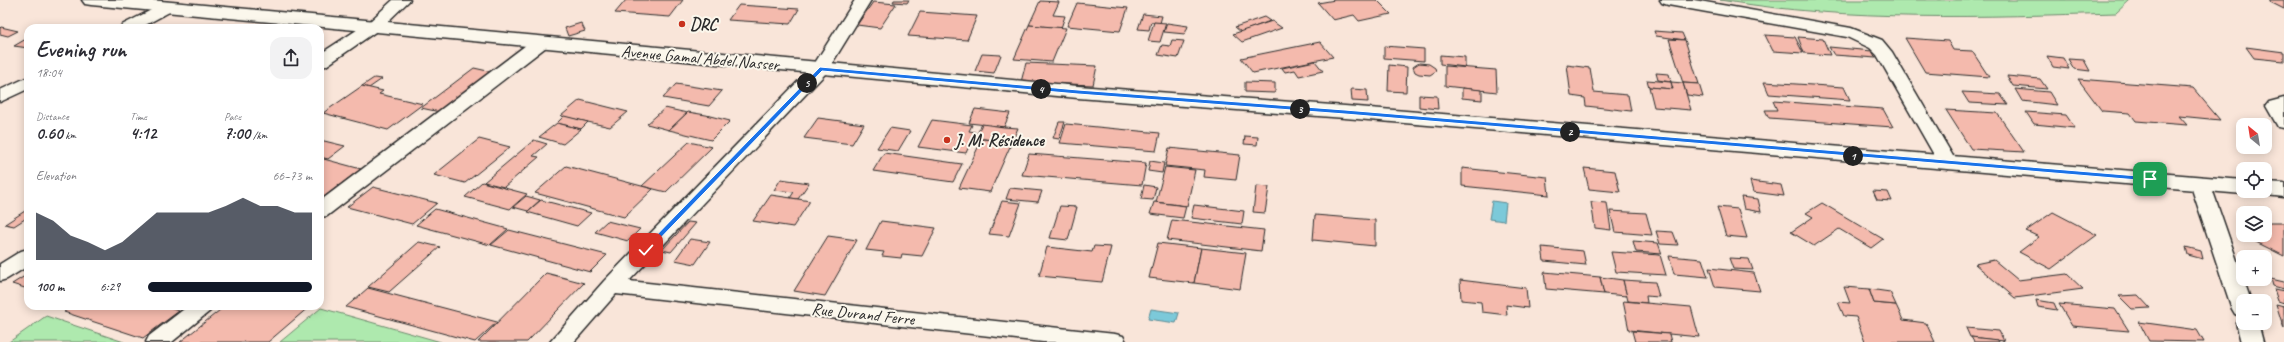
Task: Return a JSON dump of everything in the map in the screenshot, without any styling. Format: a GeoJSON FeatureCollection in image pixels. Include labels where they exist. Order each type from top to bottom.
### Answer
{"type":"FeatureCollection","features":[{"type":"Feature","properties":{"kind":"street","name":"Avenue Gamal Abdel Nasser"},"geometry":{"type":"LineString","coordinates":[[91,0],[375,25],[540,43],[820,69],[1948,164],[2236,186]]}},
{"type":"Feature","properties":{"kind":"street"},"geometry":{"type":"LineString","coordinates":[[324,59],[375,25],[402,0]]}},
{"type":"Feature","properties":{"kind":"street"},"geometry":{"type":"LineString","coordinates":[[561,342],[611,286],[820,69],[863,0]]}},
{"type":"Feature","properties":{"kind":"street"},"geometry":{"type":"LineString","coordinates":[[1668,0],[1851,33],[1876,44],[1884,52],[1948,164]]}},
{"type":"Feature","properties":{"kind":"street"},"geometry":{"type":"LineString","coordinates":[[135,24],[167,7]]}},
{"type":"Feature","properties":{"kind":"street"},"geometry":{"type":"LineString","coordinates":[[324,208],[540,43]]}},
{"type":"Feature","properties":{"kind":"street"},"geometry":{"type":"LineString","coordinates":[[0,98],[24,84]]}},
{"type":"Feature","properties":{"kind":"street"},"geometry":{"type":"LineString","coordinates":[[2284,103],[2275,106],[2284,123]]}},
{"type":"Feature","properties":{"kind":"street"},"geometry":{"type":"LineString","coordinates":[[2200,183],[2238,294]]}},
{"type":"Feature","properties":{"kind":"street"},"geometry":{"type":"LineString","coordinates":[[2272,189],[2284,190]]}},
{"type":"Feature","properties":{"kind":"street"},"geometry":{"type":"LineString","coordinates":[[0,274],[24,259]]}},
{"type":"Feature","properties":{"kind":"street","name":"Rue Durand Ferre"},"geometry":{"type":"LineString","coordinates":[[611,286],[1115,342]]}},
{"type":"Feature","properties":{"kind":"street"},"geometry":{"type":"LineString","coordinates":[[157,342],[197,310]]}},
{"type":"Feature","properties":{"kind":"street"},"geometry":{"type":"LineString","coordinates":[[2249,330],[2252,342]]}},
{"type":"Feature","properties":{"kind":"green space"},"geometry":{"type":"Polygon","coordinates":[[[1720,0],[2130,0],[2116,13],[2017,16],[1917,16],[1818,12],[1720,0]]]}},
{"type":"Feature","properties":{"kind":"green space"},"geometry":{"type":"Polygon","coordinates":[[[324,309],[441,342],[280,342],[319,310],[324,309]]]}},
{"type":"Feature","properties":{"kind":"green space"},"geometry":{"type":"Polygon","coordinates":[[[46,316],[124,342],[9,342],[46,316]]]}},
{"type":"Feature","properties":{"kind":"water"},"geometry":{"type":"Polygon","coordinates":[[[1492,201],[1506,203],[1504,221],[1489,219],[1492,201]]]}},
{"type":"Feature","properties":{"kind":"water"},"geometry":{"type":"Polygon","coordinates":[[[1151,309],[1179,313],[1176,323],[1148,319],[1151,309]]]}},
{"type":"Feature","properties":{"kind":"building"},"geometry":{"type":"Polygon","coordinates":[[[626,0],[683,0],[670,17],[615,13],[626,0]]]}},
{"type":"Feature","properties":{"kind":"building"},"geometry":{"type":"Polygon","coordinates":[[[894,0],[909,0],[907,3],[893,2],[894,0]]]}},
{"type":"Feature","properties":{"kind":"building"},"geometry":{"type":"Polygon","coordinates":[[[1335,0],[1377,0],[1391,14],[1359,21],[1354,15],[1333,20],[1318,3],[1335,0]]]}},
{"type":"Feature","properties":{"kind":"building"},"geometry":{"type":"Polygon","coordinates":[[[2271,0],[2284,0],[2284,9],[2268,1],[2271,0]]]}},
{"type":"Feature","properties":{"kind":"building"},"geometry":{"type":"Polygon","coordinates":[[[1040,1],[1059,2],[1053,15],[1065,16],[1061,28],[1029,25],[1040,1]]]}},
{"type":"Feature","properties":{"kind":"building"},"geometry":{"type":"Polygon","coordinates":[[[873,2],[896,4],[880,28],[857,25],[873,2]]]}},
{"type":"Feature","properties":{"kind":"building"},"geometry":{"type":"Polygon","coordinates":[[[1077,3],[1128,8],[1120,31],[1067,26],[1077,3]]]}},
{"type":"Feature","properties":{"kind":"building"},"geometry":{"type":"Polygon","coordinates":[[[739,5],[799,9],[790,24],[728,20],[739,5]]]}},
{"type":"Feature","properties":{"kind":"building"},"geometry":{"type":"Polygon","coordinates":[[[920,12],[977,16],[967,40],[908,36],[920,12]]]}},
{"type":"Feature","properties":{"kind":"building"},"geometry":{"type":"Polygon","coordinates":[[[1143,14],[1162,16],[1160,23],[1151,22],[1149,30],[1138,29],[1143,14]]]}},
{"type":"Feature","properties":{"kind":"building"},"geometry":{"type":"Polygon","coordinates":[[[1264,17],[1270,21],[1241,32],[1235,27],[1264,17]]]}},
{"type":"Feature","properties":{"kind":"building"},"geometry":{"type":"Polygon","coordinates":[[[1272,21],[1282,28],[1242,42],[1233,34],[1272,21]]]}},
{"type":"Feature","properties":{"kind":"building"},"geometry":{"type":"Polygon","coordinates":[[[1154,22],[1166,23],[1160,42],[1148,41],[1154,22]]]}},
{"type":"Feature","properties":{"kind":"building"},"geometry":{"type":"Polygon","coordinates":[[[581,23],[585,31],[568,36],[565,28],[581,23]]]}},
{"type":"Feature","properties":{"kind":"building"},"geometry":{"type":"Polygon","coordinates":[[[1167,23],[1188,26],[1185,34],[1164,32],[1167,23]]]}},
{"type":"Feature","properties":{"kind":"building"},"geometry":{"type":"Polygon","coordinates":[[[1029,25],[1066,28],[1052,62],[1014,59],[1029,25]]]}},
{"type":"Feature","properties":{"kind":"building"},"geometry":{"type":"Polygon","coordinates":[[[0,28],[18,31],[8,36],[0,34],[0,28]]]}},
{"type":"Feature","properties":{"kind":"building"},"geometry":{"type":"Polygon","coordinates":[[[1654,31],[1682,33],[1685,40],[1656,36],[1654,31]]]}},
{"type":"Feature","properties":{"kind":"building"},"geometry":{"type":"Polygon","coordinates":[[[1765,35],[1795,37],[1803,53],[1773,51],[1765,35]]]}},
{"type":"Feature","properties":{"kind":"building"},"geometry":{"type":"Polygon","coordinates":[[[1798,37],[1823,39],[1830,55],[1804,53],[1798,37]]]}},
{"type":"Feature","properties":{"kind":"building"},"geometry":{"type":"Polygon","coordinates":[[[1905,38],[1948,41],[1953,50],[1972,51],[1989,77],[1925,72],[1905,38]]]}},
{"type":"Feature","properties":{"kind":"building"},"geometry":{"type":"Polygon","coordinates":[[[1669,39],[1685,40],[1699,84],[1683,83],[1669,39]]]}},
{"type":"Feature","properties":{"kind":"building"},"geometry":{"type":"Polygon","coordinates":[[[24,40],[24,47],[14,46],[24,40]]]}},
{"type":"Feature","properties":{"kind":"building"},"geometry":{"type":"Polygon","coordinates":[[[1172,40],[1184,41],[1178,58],[1158,55],[1162,45],[1170,46],[1172,40]]]}},
{"type":"Feature","properties":{"kind":"building"},"geometry":{"type":"Polygon","coordinates":[[[1320,42],[1333,57],[1253,73],[1241,58],[1320,42]]]}},
{"type":"Feature","properties":{"kind":"building"},"geometry":{"type":"Polygon","coordinates":[[[1384,46],[1424,49],[1424,61],[1384,58],[1384,46]]]}},
{"type":"Feature","properties":{"kind":"building"},"geometry":{"type":"Polygon","coordinates":[[[1829,47],[1872,51],[1876,58],[1834,55],[1829,47]]]}},
{"type":"Feature","properties":{"kind":"building"},"geometry":{"type":"Polygon","coordinates":[[[2246,47],[2284,52],[2284,61],[2254,58],[2246,47]]]}},
{"type":"Feature","properties":{"kind":"building"},"geometry":{"type":"Polygon","coordinates":[[[982,54],[1001,55],[994,73],[975,71],[982,54]]]}},
{"type":"Feature","properties":{"kind":"building"},"geometry":{"type":"Polygon","coordinates":[[[1440,55],[1465,57],[1465,67],[1440,64],[1440,55]]]}},
{"type":"Feature","properties":{"kind":"building"},"geometry":{"type":"Polygon","coordinates":[[[2047,56],[2063,58],[2069,69],[2053,67],[2047,56]]]}},
{"type":"Feature","properties":{"kind":"building"},"geometry":{"type":"Polygon","coordinates":[[[2068,59],[2084,60],[2090,71],[2074,69],[2068,59]]]}},
{"type":"Feature","properties":{"kind":"building"},"geometry":{"type":"Polygon","coordinates":[[[1315,61],[1323,71],[1299,76],[1295,70],[1285,72],[1282,68],[1315,61]]]}},
{"type":"Feature","properties":{"kind":"building"},"geometry":{"type":"Polygon","coordinates":[[[1026,63],[1097,66],[1093,85],[1021,82],[1026,63]]]}},
{"type":"Feature","properties":{"kind":"building"},"geometry":{"type":"Polygon","coordinates":[[[1419,63],[1429,64],[1435,68],[1436,71],[1430,75],[1419,74],[1415,72],[1413,67],[1419,63]]]}},
{"type":"Feature","properties":{"kind":"building"},"geometry":{"type":"Polygon","coordinates":[[[1389,65],[1407,67],[1406,92],[1388,91],[1389,65]]]}},
{"type":"Feature","properties":{"kind":"building"},"geometry":{"type":"Polygon","coordinates":[[[1567,65],[1590,68],[1594,92],[1628,95],[1631,111],[1586,106],[1585,98],[1571,96],[1567,65]]]}},
{"type":"Feature","properties":{"kind":"building"},"geometry":{"type":"Polygon","coordinates":[[[1445,66],[1496,70],[1497,92],[1445,86],[1445,66]]]}},
{"type":"Feature","properties":{"kind":"building"},"geometry":{"type":"Polygon","coordinates":[[[474,68],[492,72],[440,112],[421,108],[474,68]]]}},
{"type":"Feature","properties":{"kind":"building"},"geometry":{"type":"Polygon","coordinates":[[[1656,73],[1669,74],[1671,82],[1658,80],[1656,73]]]}},
{"type":"Feature","properties":{"kind":"building"},"geometry":{"type":"Polygon","coordinates":[[[2007,76],[2040,79],[2047,89],[2013,86],[2007,76]]]}},
{"type":"Feature","properties":{"kind":"building"},"geometry":{"type":"Polygon","coordinates":[[[374,78],[382,79],[369,88],[362,86],[374,78]]]}},
{"type":"Feature","properties":{"kind":"building"},"geometry":{"type":"Polygon","coordinates":[[[2078,79],[2193,88],[2220,120],[2179,116],[2187,125],[2136,121],[2130,113],[2102,111],[2078,79]]]}},
{"type":"Feature","properties":{"kind":"building"},"geometry":{"type":"Polygon","coordinates":[[[1647,80],[1671,82],[1673,89],[1649,87],[1647,80]]]}},
{"type":"Feature","properties":{"kind":"building"},"geometry":{"type":"Polygon","coordinates":[[[1245,82],[1275,83],[1275,93],[1245,92],[1245,82]]]}},
{"type":"Feature","properties":{"kind":"building"},"geometry":{"type":"Polygon","coordinates":[[[1671,82],[1683,83],[1691,110],[1654,107],[1649,87],[1673,89],[1671,82]]]}},
{"type":"Feature","properties":{"kind":"building"},"geometry":{"type":"Polygon","coordinates":[[[1764,82],[1844,87],[1850,100],[1769,94],[1764,82]]]}},
{"type":"Feature","properties":{"kind":"building"},"geometry":{"type":"Polygon","coordinates":[[[1683,83],[1699,84],[1703,97],[1687,95],[1683,83]]]}},
{"type":"Feature","properties":{"kind":"building"},"geometry":{"type":"Polygon","coordinates":[[[676,84],[722,91],[709,106],[663,98],[676,84]]]}},
{"type":"Feature","properties":{"kind":"building"},"geometry":{"type":"Polygon","coordinates":[[[362,86],[383,91],[379,94],[423,104],[388,130],[324,112],[362,86]]]}},
{"type":"Feature","properties":{"kind":"building"},"geometry":{"type":"Polygon","coordinates":[[[1462,88],[1482,90],[1482,100],[1462,98],[1462,88]]]}},
{"type":"Feature","properties":{"kind":"building"},"geometry":{"type":"Polygon","coordinates":[[[1351,89],[1367,90],[1368,102],[1352,101],[1351,89]]]}},
{"type":"Feature","properties":{"kind":"building"},"geometry":{"type":"Polygon","coordinates":[[[2015,89],[2049,92],[2057,105],[2022,101],[2015,89]]]}},
{"type":"Feature","properties":{"kind":"building"},"geometry":{"type":"Polygon","coordinates":[[[1962,92],[2000,94],[2008,105],[1969,103],[1962,92]]]}},
{"type":"Feature","properties":{"kind":"building"},"geometry":{"type":"Polygon","coordinates":[[[1419,95],[1437,96],[1438,109],[1419,107],[1419,95]]]}},
{"type":"Feature","properties":{"kind":"building"},"geometry":{"type":"Polygon","coordinates":[[[580,100],[628,112],[610,127],[561,116],[580,100]]]}},
{"type":"Feature","properties":{"kind":"building"},"geometry":{"type":"Polygon","coordinates":[[[1773,101],[1883,109],[1893,127],[1769,118],[1765,110],[1777,110],[1773,101]]]}},
{"type":"Feature","properties":{"kind":"building"},"geometry":{"type":"Polygon","coordinates":[[[665,108],[687,113],[669,130],[647,124],[665,108]]]}},
{"type":"Feature","properties":{"kind":"building"},"geometry":{"type":"Polygon","coordinates":[[[975,109],[1010,113],[1004,127],[969,123],[975,109]]]}},
{"type":"Feature","properties":{"kind":"building"},"geometry":{"type":"Polygon","coordinates":[[[1946,110],[1997,113],[2024,152],[1971,149],[1946,110]]]}},
{"type":"Feature","properties":{"kind":"building"},"geometry":{"type":"Polygon","coordinates":[[[688,112],[730,121],[711,140],[669,130],[688,112]]]}},
{"type":"Feature","properties":{"kind":"building"},"geometry":{"type":"Polygon","coordinates":[[[2026,112],[2066,115],[2075,128],[2034,124],[2026,112]]]}},
{"type":"Feature","properties":{"kind":"building"},"geometry":{"type":"Polygon","coordinates":[[[564,116],[588,122],[581,129],[557,123],[564,116]]]}},
{"type":"Feature","properties":{"kind":"building"},"geometry":{"type":"Polygon","coordinates":[[[818,118],[864,124],[852,144],[804,138],[818,118]]]}},
{"type":"Feature","properties":{"kind":"building","name":"J. M. Résidence"},"geometry":{"type":"Polygon","coordinates":[[[932,120],[972,125],[969,131],[975,132],[966,153],[918,147],[932,120]]]}},
{"type":"Feature","properties":{"kind":"building"},"geometry":{"type":"Polygon","coordinates":[[[1059,122],[1065,122],[1059,139],[1053,138],[1059,122]]]}},
{"type":"Feature","properties":{"kind":"building"},"geometry":{"type":"Polygon","coordinates":[[[557,123],[581,129],[563,144],[539,137],[557,123]]]}},
{"type":"Feature","properties":{"kind":"building"},"geometry":{"type":"Polygon","coordinates":[[[982,124],[1018,128],[1012,142],[975,138],[982,124]]]}},
{"type":"Feature","properties":{"kind":"building"},"geometry":{"type":"Polygon","coordinates":[[[1066,124],[1160,133],[1156,151],[1060,143],[1066,124]]]}},
{"type":"Feature","properties":{"kind":"building"},"geometry":{"type":"Polygon","coordinates":[[[890,128],[910,131],[898,151],[877,148],[890,128]]]}},
{"type":"Feature","properties":{"kind":"building"},"geometry":{"type":"Polygon","coordinates":[[[1245,136],[1258,137],[1257,145],[1244,144],[1245,136]]]}},
{"type":"Feature","properties":{"kind":"building"},"geometry":{"type":"Polygon","coordinates":[[[479,139],[510,147],[465,183],[434,175],[479,139]]]}},
{"type":"Feature","properties":{"kind":"building"},"geometry":{"type":"Polygon","coordinates":[[[982,139],[1012,142],[990,192],[959,188],[982,139]]]}},
{"type":"Feature","properties":{"kind":"building"},"geometry":{"type":"Polygon","coordinates":[[[534,140],[547,144],[533,156],[539,157],[504,187],[484,182],[534,140]]]}},
{"type":"Feature","properties":{"kind":"building"},"geometry":{"type":"Polygon","coordinates":[[[324,141],[345,146],[328,159],[324,158],[324,141]]]}},
{"type":"Feature","properties":{"kind":"building"},"geometry":{"type":"Polygon","coordinates":[[[689,142],[712,147],[666,192],[642,186],[689,142]]]}},
{"type":"Feature","properties":{"kind":"building"},"geometry":{"type":"Polygon","coordinates":[[[1169,148],[1240,155],[1236,180],[1204,177],[1205,170],[1165,166],[1169,148]]]}},
{"type":"Feature","properties":{"kind":"building"},"geometry":{"type":"Polygon","coordinates":[[[884,153],[962,164],[953,182],[873,171],[884,153]]]}},
{"type":"Feature","properties":{"kind":"building"},"geometry":{"type":"Polygon","coordinates":[[[1029,154],[1146,163],[1142,185],[1022,175],[1029,154]]]}},
{"type":"Feature","properties":{"kind":"building"},"geometry":{"type":"Polygon","coordinates":[[[324,159],[361,169],[324,197],[324,159]]]}},
{"type":"Feature","properties":{"kind":"building"},"geometry":{"type":"Polygon","coordinates":[[[1150,161],[1164,163],[1162,173],[1148,171],[1150,161]]]}},
{"type":"Feature","properties":{"kind":"building"},"geometry":{"type":"Polygon","coordinates":[[[566,166],[653,189],[624,217],[535,193],[566,166]]]}},
{"type":"Feature","properties":{"kind":"building"},"geometry":{"type":"Polygon","coordinates":[[[1165,167],[1195,170],[1187,206],[1156,202],[1165,167]]]}},
{"type":"Feature","properties":{"kind":"building"},"geometry":{"type":"Polygon","coordinates":[[[1462,168],[1547,177],[1549,195],[1462,186],[1462,168]]]}},
{"type":"Feature","properties":{"kind":"building"},"geometry":{"type":"Polygon","coordinates":[[[1584,168],[1615,171],[1620,192],[1589,189],[1584,168]]]}},
{"type":"Feature","properties":{"kind":"building"},"geometry":{"type":"Polygon","coordinates":[[[781,179],[809,183],[798,199],[790,198],[794,192],[774,190],[781,179]]]}},
{"type":"Feature","properties":{"kind":"building"},"geometry":{"type":"Polygon","coordinates":[[[1750,181],[1781,185],[1784,196],[1753,192],[1750,181]]]}},
{"type":"Feature","properties":{"kind":"building"},"geometry":{"type":"Polygon","coordinates":[[[482,182],[527,194],[510,209],[465,197],[482,182]]]}},
{"type":"Feature","properties":{"kind":"building"},"geometry":{"type":"Polygon","coordinates":[[[1144,185],[1156,187],[1153,200],[1141,199],[1144,185]]]}},
{"type":"Feature","properties":{"kind":"building"},"geometry":{"type":"Polygon","coordinates":[[[1256,186],[1269,187],[1265,213],[1253,212],[1256,186]]]}},
{"type":"Feature","properties":{"kind":"building"},"geometry":{"type":"Polygon","coordinates":[[[373,187],[437,203],[412,224],[347,207],[373,187]]]}},
{"type":"Feature","properties":{"kind":"building"},"geometry":{"type":"Polygon","coordinates":[[[1010,188],[1042,191],[1038,202],[1006,199],[1010,188]]]}},
{"type":"Feature","properties":{"kind":"building"},"geometry":{"type":"Polygon","coordinates":[[[1873,191],[1888,192],[1892,201],[1877,200],[1873,191]]]}},
{"type":"Feature","properties":{"kind":"building"},"geometry":{"type":"Polygon","coordinates":[[[771,195],[810,201],[793,227],[753,221],[771,195]]]}},
{"type":"Feature","properties":{"kind":"building"},"geometry":{"type":"Polygon","coordinates":[[[526,196],[540,200],[528,211],[513,207],[526,196]]]}},
{"type":"Feature","properties":{"kind":"building"},"geometry":{"type":"Polygon","coordinates":[[[1741,197],[1758,199],[1761,212],[1744,209],[1741,197]]]}},
{"type":"Feature","properties":{"kind":"building"},"geometry":{"type":"Polygon","coordinates":[[[541,200],[591,213],[577,226],[527,212],[541,200]]]}},
{"type":"Feature","properties":{"kind":"building"},"geometry":{"type":"Polygon","coordinates":[[[1002,201],[1021,203],[1009,236],[989,234],[1002,201]]]}},
{"type":"Feature","properties":{"kind":"building"},"geometry":{"type":"Polygon","coordinates":[[[1154,202],[1186,206],[1183,218],[1150,214],[1154,202]]]}},
{"type":"Feature","properties":{"kind":"building"},"geometry":{"type":"Polygon","coordinates":[[[1591,202],[1607,203],[1611,230],[1595,228],[1591,202]]]}},
{"type":"Feature","properties":{"kind":"building"},"geometry":{"type":"Polygon","coordinates":[[[1822,203],[1883,239],[1871,248],[1839,229],[1814,246],[1791,232],[1813,217],[1806,213],[1822,203]]]}},
{"type":"Feature","properties":{"kind":"building"},"geometry":{"type":"Polygon","coordinates":[[[1194,205],[1244,211],[1242,224],[1191,218],[1194,205]]]}},
{"type":"Feature","properties":{"kind":"building"},"geometry":{"type":"Polygon","coordinates":[[[1060,206],[1077,207],[1068,240],[1050,238],[1060,206]]]}},
{"type":"Feature","properties":{"kind":"building"},"geometry":{"type":"Polygon","coordinates":[[[1717,207],[1738,209],[1747,238],[1726,236],[1717,207]]]}},
{"type":"Feature","properties":{"kind":"building"},"geometry":{"type":"Polygon","coordinates":[[[435,209],[508,229],[490,245],[416,225],[435,209]]]}},
{"type":"Feature","properties":{"kind":"building"},"geometry":{"type":"Polygon","coordinates":[[[1610,211],[1646,213],[1652,235],[1615,232],[1610,211]]]}},
{"type":"Feature","properties":{"kind":"building"},"geometry":{"type":"Polygon","coordinates":[[[24,212],[24,220],[14,226],[5,224],[24,212]]]}},
{"type":"Feature","properties":{"kind":"building"},"geometry":{"type":"Polygon","coordinates":[[[2053,212],[2097,235],[2051,269],[2019,252],[2039,237],[2026,231],[2053,212]]]}},
{"type":"Feature","properties":{"kind":"building"},"geometry":{"type":"Polygon","coordinates":[[[1315,215],[1375,220],[1375,246],[1313,240],[1315,215]]]}},
{"type":"Feature","properties":{"kind":"building"},"geometry":{"type":"Polygon","coordinates":[[[1172,220],[1264,230],[1261,251],[1167,240],[1172,220]]]}},
{"type":"Feature","properties":{"kind":"building"},"geometry":{"type":"Polygon","coordinates":[[[607,221],[640,229],[628,241],[595,232],[607,221]]]}},
{"type":"Feature","properties":{"kind":"building"},"geometry":{"type":"Polygon","coordinates":[[[881,221],[936,228],[922,256],[902,254],[901,258],[882,256],[884,252],[866,250],[881,221]]]}},
{"type":"Feature","properties":{"kind":"building"},"geometry":{"type":"Polygon","coordinates":[[[688,222],[696,223],[671,252],[662,250],[688,222]]]}},
{"type":"Feature","properties":{"kind":"building"},"geometry":{"type":"Polygon","coordinates":[[[2272,223],[2284,223],[2284,256],[2256,242],[2272,242],[2272,223]]]}},
{"type":"Feature","properties":{"kind":"building"},"geometry":{"type":"Polygon","coordinates":[[[509,230],[607,255],[590,272],[491,245],[509,230]]]}},
{"type":"Feature","properties":{"kind":"building"},"geometry":{"type":"Polygon","coordinates":[[[1656,231],[1673,232],[1678,245],[1660,244],[1656,231]]]}},
{"type":"Feature","properties":{"kind":"building"},"geometry":{"type":"Polygon","coordinates":[[[828,236],[857,240],[825,296],[794,291],[828,236]]]}},
{"type":"Feature","properties":{"kind":"building"},"geometry":{"type":"Polygon","coordinates":[[[690,239],[710,242],[695,264],[675,260],[690,239]]]}},
{"type":"Feature","properties":{"kind":"building"},"geometry":{"type":"Polygon","coordinates":[[[1633,241],[1658,243],[1662,254],[1636,252],[1633,241]]]}},
{"type":"Feature","properties":{"kind":"building"},"geometry":{"type":"Polygon","coordinates":[[[419,242],[440,247],[389,292],[368,287],[419,242]]]}},
{"type":"Feature","properties":{"kind":"building"},"geometry":{"type":"Polygon","coordinates":[[[1158,243],[1201,248],[1194,283],[1149,278],[1158,243]]]}},
{"type":"Feature","properties":{"kind":"building"},"geometry":{"type":"Polygon","coordinates":[[[1094,246],[1111,247],[1102,282],[1039,276],[1047,247],[1092,252],[1094,246]]]}},
{"type":"Feature","properties":{"kind":"building"},"geometry":{"type":"Polygon","coordinates":[[[1542,247],[1583,251],[1586,265],[1544,261],[1542,247]]]}},
{"type":"Feature","properties":{"kind":"building"},"geometry":{"type":"Polygon","coordinates":[[[2186,247],[2201,251],[2203,259],[2188,255],[2186,247]]]}},
{"type":"Feature","properties":{"kind":"building"},"geometry":{"type":"Polygon","coordinates":[[[1201,248],[1246,253],[1240,289],[1194,283],[1201,248]]]}},
{"type":"Feature","properties":{"kind":"building"},"geometry":{"type":"Polygon","coordinates":[[[1611,252],[1660,255],[1666,275],[1616,272],[1611,252]]]}},
{"type":"Feature","properties":{"kind":"building"},"geometry":{"type":"Polygon","coordinates":[[[1669,256],[1702,259],[1708,277],[1674,274],[1669,256]]]}},
{"type":"Feature","properties":{"kind":"building"},"geometry":{"type":"Polygon","coordinates":[[[1729,258],[1749,259],[1753,270],[1733,269],[1729,258]]]}},
{"type":"Feature","properties":{"kind":"building"},"geometry":{"type":"Polygon","coordinates":[[[1994,260],[2018,280],[2067,274],[2083,289],[2015,298],[1975,264],[1994,260]]]}},
{"type":"Feature","properties":{"kind":"building"},"geometry":{"type":"Polygon","coordinates":[[[1709,268],[1754,273],[1760,291],[1715,287],[1709,268]]]}},
{"type":"Feature","properties":{"kind":"building"},"geometry":{"type":"Polygon","coordinates":[[[1544,272],[1600,277],[1604,294],[1546,289],[1544,272]]]}},
{"type":"Feature","properties":{"kind":"building"},"geometry":{"type":"Polygon","coordinates":[[[546,273],[584,283],[527,342],[478,342],[546,273]]]}},
{"type":"Feature","properties":{"kind":"building"},"geometry":{"type":"Polygon","coordinates":[[[24,276],[24,288],[12,284],[24,276]]]}},
{"type":"Feature","properties":{"kind":"building"},"geometry":{"type":"Polygon","coordinates":[[[1600,277],[1623,280],[1627,296],[1604,294],[1600,277]]]}},
{"type":"Feature","properties":{"kind":"building"},"geometry":{"type":"Polygon","coordinates":[[[2272,279],[2284,282],[2284,289],[2273,286],[2272,279]]]}},
{"type":"Feature","properties":{"kind":"building"},"geometry":{"type":"Polygon","coordinates":[[[1460,280],[1526,288],[1528,308],[1506,305],[1507,315],[1482,312],[1481,302],[1461,300],[1460,280]]]}},
{"type":"Feature","properties":{"kind":"building"},"geometry":{"type":"Polygon","coordinates":[[[1623,280],[1655,282],[1659,297],[1646,296],[1647,303],[1628,301],[1623,280]]]}},
{"type":"Feature","properties":{"kind":"building"},"geometry":{"type":"Polygon","coordinates":[[[1844,287],[1869,289],[1874,303],[1896,305],[1903,320],[1926,323],[1935,342],[1865,342],[1856,317],[1844,316],[1838,302],[1850,303],[1844,287]]]}},
{"type":"Feature","properties":{"kind":"building"},"geometry":{"type":"Polygon","coordinates":[[[368,288],[497,322],[475,342],[346,307],[368,288]]]}},
{"type":"Feature","properties":{"kind":"building"},"geometry":{"type":"Polygon","coordinates":[[[1869,289],[1890,292],[1896,305],[1874,303],[1869,289]]]}},
{"type":"Feature","properties":{"kind":"building"},"geometry":{"type":"Polygon","coordinates":[[[2274,289],[2284,291],[2284,303],[2278,301],[2274,289]]]}},
{"type":"Feature","properties":{"kind":"building"},"geometry":{"type":"Polygon","coordinates":[[[2138,295],[2150,308],[2132,309],[2119,296],[2138,295]]]}},
{"type":"Feature","properties":{"kind":"building"},"geometry":{"type":"Polygon","coordinates":[[[2036,300],[2054,303],[2057,310],[2038,307],[2036,300]]]}},
{"type":"Feature","properties":{"kind":"building"},"geometry":{"type":"Polygon","coordinates":[[[1623,301],[1691,307],[1699,337],[1629,330],[1623,301]]]}},
{"type":"Feature","properties":{"kind":"building"},"geometry":{"type":"Polygon","coordinates":[[[2059,304],[2115,309],[2129,331],[2072,326],[2059,304]]]}},
{"type":"Feature","properties":{"kind":"building"},"geometry":{"type":"Polygon","coordinates":[[[2276,304],[2284,306],[2284,329],[2276,304]]]}},
{"type":"Feature","properties":{"kind":"building"},"geometry":{"type":"Polygon","coordinates":[[[67,310],[179,311],[143,338],[64,312],[67,310]]]}},
{"type":"Feature","properties":{"kind":"building"},"geometry":{"type":"Polygon","coordinates":[[[220,310],[305,310],[268,342],[180,342],[220,310]]]}},
{"type":"Feature","properties":{"kind":"building"},"geometry":{"type":"Polygon","coordinates":[[[2139,322],[2197,330],[2204,342],[2149,341],[2139,322]]]}},
{"type":"Feature","properties":{"kind":"building"},"geometry":{"type":"Polygon","coordinates":[[[1966,328],[1999,331],[2004,341],[1970,337],[1966,328]]]}},
{"type":"Feature","properties":{"kind":"building"},"geometry":{"type":"Polygon","coordinates":[[[1632,331],[1669,334],[1671,342],[1635,342],[1632,331]]]}},
{"type":"Feature","properties":{"kind":"building"},"geometry":{"type":"Polygon","coordinates":[[[1971,337],[1998,340],[1999,342],[1974,342],[1971,337]]]}},
{"type":"Feature","properties":{"kind":"place","name":"DRC"},"geometry":{"type":"Point","coordinates":[682,24]}},
{"type":"Feature","properties":{"kind":"place","name":"J. M. Résidence"},"geometry":{"type":"Point","coordinates":[947,140]}},
{"type":"Feature","properties":{"kind":"route"},"geometry":{"type":"LineString","coordinates":[[646,250],[820,69],[1078,92],[1345,112],[1948,164],[2150,179]]}}]}
